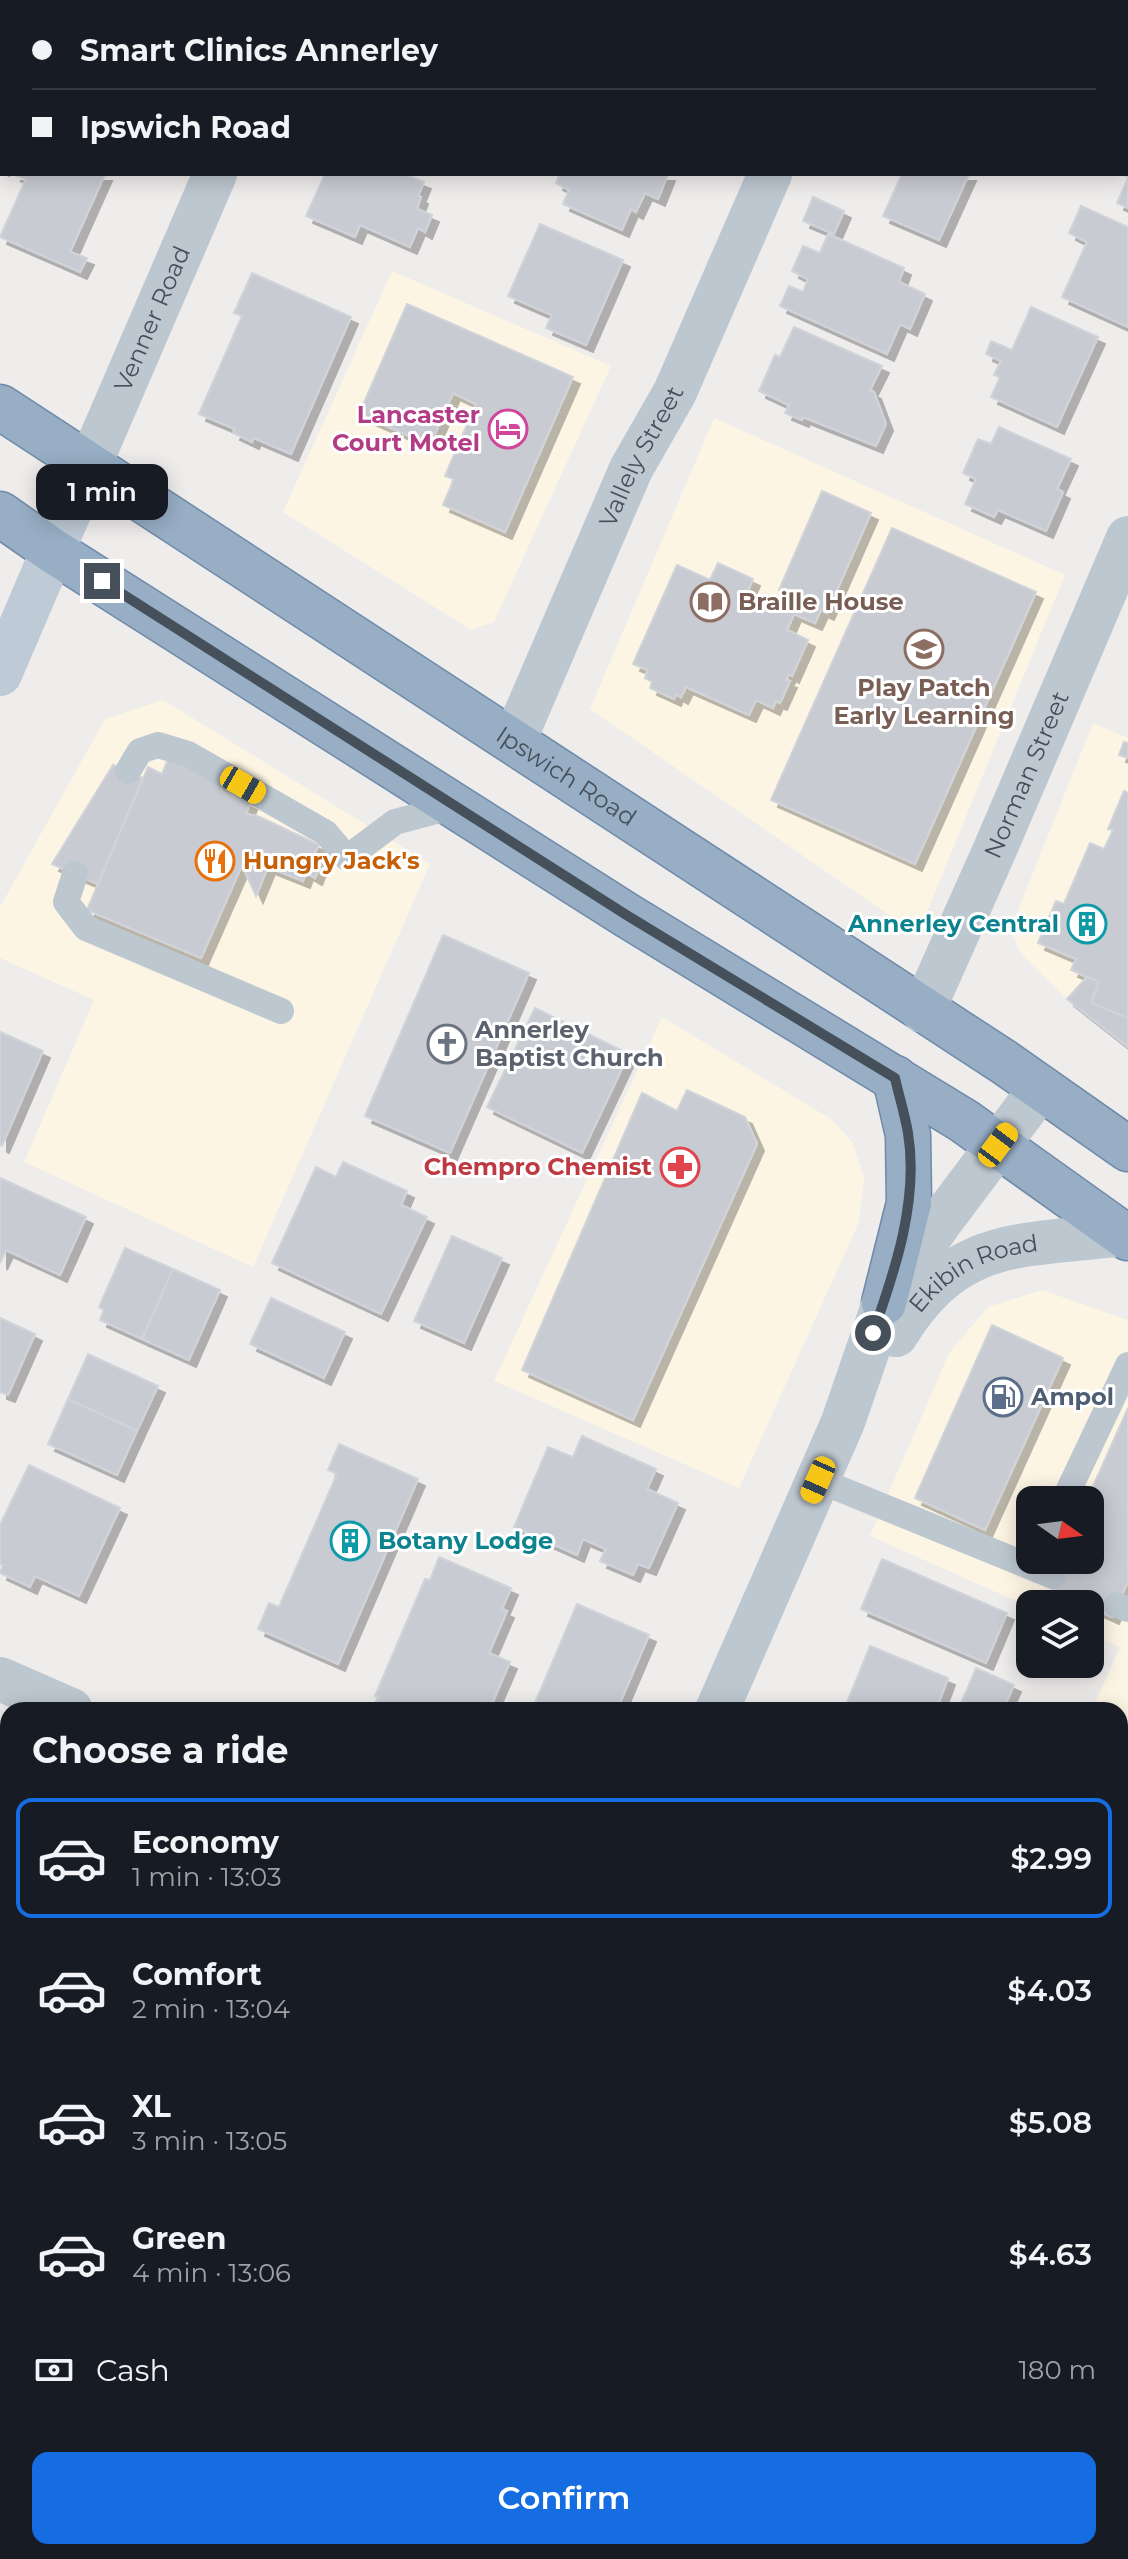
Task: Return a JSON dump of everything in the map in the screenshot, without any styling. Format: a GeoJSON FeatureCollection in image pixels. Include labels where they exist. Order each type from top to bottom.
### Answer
{"type":"FeatureCollection","features":[{"type":"Feature","properties":{"kind":"highway","name":"Ipswich Road"},"geometry":{"type":"LineString","coordinates":[[0,407],[514,741],[1041,1088],[1128,1149]]}},
{"type":"Feature","properties":{"kind":"highway"},"geometry":{"type":"LineString","coordinates":[[0,514],[53,551],[628,916],[895,1078],[998,1145],[1125,1236]]}},
{"type":"Feature","properties":{"kind":"highway"},"geometry":{"type":"LineString","coordinates":[[884,1303],[909,1203],[908,1135],[895,1078]]}},
{"type":"Feature","properties":{"kind":"main road"},"geometry":{"type":"LineString","coordinates":[[0,674],[90,464]]}},
{"type":"Feature","properties":{"kind":"street","name":"Venner Road"},"geometry":{"type":"LineString","coordinates":[[90,464],[214,176]]}},
{"type":"Feature","properties":{"kind":"street","name":"Vallely Street"},"geometry":{"type":"LineString","coordinates":[[514,741],[631,469],[675,392],[769,176]]}},
{"type":"Feature","properties":{"kind":"street","name":"Norman Street"},"geometry":{"type":"LineString","coordinates":[[923,1011],[1128,538]]}},
{"type":"Feature","properties":{"kind":"street","name":"Ekibin Road"},"geometry":{"type":"LineString","coordinates":[[721,1702],[843,1422],[884,1303],[1041,1088]]}},
{"type":"Feature","properties":{"kind":"street","name":"Ekibin Road"},"geometry":{"type":"LineString","coordinates":[[843,1422],[911,1310],[937,1282],[957,1268],[977,1257],[1011,1246],[1125,1236]]}},
{"type":"Feature","properties":{"kind":"street"},"geometry":{"type":"LineString","coordinates":[[0,1679],[53,1702]]}},
{"type":"Feature","properties":{"kind":"lane"},"geometry":{"type":"LineString","coordinates":[[128,771],[140,751],[158,745],[188,754],[326,833],[347,858],[395,822],[455,806]]}},
{"type":"Feature","properties":{"kind":"lane"},"geometry":{"type":"LineString","coordinates":[[75,874],[66,902],[86,928],[281,1011]]}},
{"type":"Feature","properties":{"kind":"lane"},"geometry":{"type":"LineString","coordinates":[[1071,1486],[1128,1365]]}},
{"type":"Feature","properties":{"kind":"lane"},"geometry":{"type":"LineString","coordinates":[[818,1480],[1016,1558]]}},
{"type":"Feature","properties":{"kind":"shaded area"},"geometry":{"type":"Polygon","coordinates":[[[392,271],[611,366],[494,622],[471,630],[283,512],[392,271]]]}},
{"type":"Feature","properties":{"kind":"shaded area"},"geometry":{"type":"Polygon","coordinates":[[[714,418],[1065,575],[922,924],[908,928],[590,709],[714,418]]]}},
{"type":"Feature","properties":{"kind":"shaded area"},"geometry":{"type":"Polygon","coordinates":[[[163,700],[430,864],[253,1267],[24,1162],[94,1000],[0,958],[0,907],[105,719],[163,700]]]}},
{"type":"Feature","properties":{"kind":"shaded area"},"geometry":{"type":"Polygon","coordinates":[[[1093,723],[1128,738],[1128,1047],[1067,999],[1032,965],[1020,952],[1012,933],[1016,915],[1093,723]]]}},
{"type":"Feature","properties":{"kind":"shaded area"},"geometry":{"type":"Polygon","coordinates":[[[662,1017],[831,1119],[853,1143],[864,1178],[859,1222],[739,1488],[494,1381],[662,1017]]]}},
{"type":"Feature","properties":{"kind":"shaded area"},"geometry":{"type":"Polygon","coordinates":[[[1042,1290],[1128,1320],[1128,1702],[1096,1702],[1120,1647],[1104,1640],[1104,1590],[1016,1590],[1016,1601],[870,1536],[949,1353],[988,1307],[1042,1290]]]}},
{"type":"Feature","properties":{"kind":"building"},"geometry":{"type":"Polygon","coordinates":[[[18,176],[104,176],[70,252],[87,258],[80,272],[0,237],[26,179],[18,176]]]}},
{"type":"Feature","properties":{"kind":"building"},"geometry":{"type":"Polygon","coordinates":[[[324,176],[409,176],[424,182],[417,209],[432,215],[425,232],[418,228],[410,247],[360,225],[355,237],[306,216],[324,176]]]}},
{"type":"Feature","properties":{"kind":"building"},"geometry":{"type":"Polygon","coordinates":[[[559,176],[667,176],[658,199],[645,193],[636,212],[631,209],[622,230],[563,204],[569,190],[556,183],[559,176]]]}},
{"type":"Feature","properties":{"kind":"building"},"geometry":{"type":"Polygon","coordinates":[[[901,176],[968,176],[939,240],[883,216],[901,176]]]}},
{"type":"Feature","properties":{"kind":"building"},"geometry":{"type":"Polygon","coordinates":[[[1128,178],[1128,208],[1117,203],[1128,178]]]}},
{"type":"Feature","properties":{"kind":"building"},"geometry":{"type":"Polygon","coordinates":[[[813,197],[844,211],[834,234],[803,221],[813,197]]]}},
{"type":"Feature","properties":{"kind":"building"},"geometry":{"type":"Polygon","coordinates":[[[1081,206],[1128,227],[1128,327],[1062,297],[1087,242],[1069,233],[1081,206]]]}},
{"type":"Feature","properties":{"kind":"building"},"geometry":{"type":"Polygon","coordinates":[[[540,224],[623,260],[586,345],[546,328],[552,315],[508,296],[540,224]]]}},
{"type":"Feature","properties":{"kind":"building"},"geometry":{"type":"Polygon","coordinates":[[[828,234],[904,268],[899,282],[925,294],[910,329],[900,324],[887,354],[780,306],[789,286],[803,292],[808,279],[792,271],[803,246],[820,253],[828,234]]]}},
{"type":"Feature","properties":{"kind":"building"},"geometry":{"type":"Polygon","coordinates":[[[252,273],[351,317],[291,454],[254,438],[252,442],[233,433],[235,429],[199,414],[242,316],[234,313],[252,273]]]}},
{"type":"Feature","properties":{"kind":"building","name":"Lancaster Court Motel"},"geometry":{"type":"Polygon","coordinates":[[[407,304],[573,377],[505,532],[443,505],[454,479],[445,476],[476,404],[453,393],[430,445],[359,414],[407,304]]]}},
{"type":"Feature","properties":{"kind":"building"},"geometry":{"type":"Polygon","coordinates":[[[1031,307],[1098,337],[1057,427],[991,397],[1000,377],[994,375],[1001,361],[986,354],[991,341],[1012,350],[1031,307]]]}},
{"type":"Feature","properties":{"kind":"building"},"geometry":{"type":"Polygon","coordinates":[[[794,327],[882,366],[870,390],[874,392],[886,424],[876,446],[785,413],[789,405],[759,391],[775,355],[780,357],[794,327]]]}},
{"type":"Feature","properties":{"kind":"building"},"geometry":{"type":"Polygon","coordinates":[[[999,427],[1071,459],[1057,489],[1063,492],[1046,531],[998,510],[994,517],[965,504],[976,479],[963,473],[978,439],[991,444],[999,427]]]}},
{"type":"Feature","properties":{"kind":"building","name":"Braille House"},"geometry":{"type":"Polygon","coordinates":[[[822,491],[871,513],[827,613],[821,610],[815,623],[794,614],[787,630],[808,640],[792,676],[789,674],[786,680],[790,681],[780,703],[776,701],[773,708],[756,700],[749,715],[686,687],[681,697],[676,694],[674,699],[650,688],[652,682],[645,678],[648,670],[633,664],[677,565],[710,580],[718,563],[753,579],[746,595],[775,608],[783,591],[779,590],[822,491]]]}},
{"type":"Feature","properties":{"kind":"building","name":"Play Patch Early Learning"},"geometry":{"type":"Polygon","coordinates":[[[892,528],[1036,592],[915,864],[771,800],[892,528]]]}},
{"type":"Feature","properties":{"kind":"building"},"geometry":{"type":"Polygon","coordinates":[[[1124,742],[1128,743],[1128,758],[1119,755],[1124,742]]]}},
{"type":"Feature","properties":{"kind":"building","name":"Hungry Jack's"},"geometry":{"type":"Polygon","coordinates":[[[168,759],[224,783],[221,791],[250,803],[246,814],[260,817],[319,845],[314,854],[324,857],[315,878],[306,873],[303,881],[268,867],[256,896],[242,865],[201,958],[87,910],[148,767],[162,774],[168,759]]]}},
{"type":"Feature","properties":{"kind":"building"},"geometry":{"type":"Polygon","coordinates":[[[113,765],[143,778],[98,884],[52,864],[113,765]]]}},
{"type":"Feature","properties":{"kind":"building","name":"Annerley Central"},"geometry":{"type":"Polygon","coordinates":[[[1124,791],[1128,793],[1128,1018],[1091,1003],[1099,982],[1071,970],[1076,959],[1038,943],[1056,901],[1064,904],[1090,843],[1104,849],[1113,830],[1108,829],[1124,791]]]}},
{"type":"Feature","properties":{"kind":"building","name":"Annerley Baptist Church"},"geometry":{"type":"Polygon","coordinates":[[[443,935],[529,973],[450,1153],[365,1116],[443,935]]]}},
{"type":"Feature","properties":{"kind":"building"},"geometry":{"type":"Polygon","coordinates":[[[1087,977],[1099,982],[1091,1003],[1128,1018],[1128,1047],[1067,999],[1087,977]]]}},
{"type":"Feature","properties":{"kind":"building"},"geometry":{"type":"Polygon","coordinates":[[[535,1008],[629,1054],[582,1153],[487,1107],[535,1008]]]}},
{"type":"Feature","properties":{"kind":"building"},"geometry":{"type":"Polygon","coordinates":[[[0,1032],[43,1051],[2,1146],[0,1145],[0,1032]]]}},
{"type":"Feature","properties":{"kind":"building"},"geometry":{"type":"Polygon","coordinates":[[[687,1090],[745,1117],[757,1144],[633,1420],[522,1370],[642,1093],[677,1111],[687,1090]]]}},
{"type":"Feature","properties":{"kind":"building"},"geometry":{"type":"Polygon","coordinates":[[[343,1162],[407,1191],[401,1205],[427,1217],[381,1314],[272,1263],[316,1167],[336,1177],[343,1162]]]}},
{"type":"Feature","properties":{"kind":"building"},"geometry":{"type":"Polygon","coordinates":[[[0,1178],[86,1217],[60,1275],[6,1250],[0,1263],[0,1178]]]}},
{"type":"Feature","properties":{"kind":"building"},"geometry":{"type":"Polygon","coordinates":[[[452,1236],[502,1258],[464,1343],[414,1321],[452,1236]]]}},
{"type":"Feature","properties":{"kind":"building"},"geometry":{"type":"Polygon","coordinates":[[[125,1248],[173,1269],[142,1339],[100,1320],[104,1310],[99,1307],[125,1248]]]}},
{"type":"Feature","properties":{"kind":"building"},"geometry":{"type":"Polygon","coordinates":[[[173,1269],[220,1290],[189,1360],[142,1339],[173,1269]]]}},
{"type":"Feature","properties":{"kind":"building"},"geometry":{"type":"Polygon","coordinates":[[[271,1298],[345,1332],[324,1378],[250,1344],[271,1298]]]}},
{"type":"Feature","properties":{"kind":"building"},"geometry":{"type":"Polygon","coordinates":[[[0,1318],[35,1334],[8,1395],[0,1392],[0,1318]]]}},
{"type":"Feature","properties":{"kind":"building","name":"Ampol"},"geometry":{"type":"Polygon","coordinates":[[[992,1325],[1063,1358],[985,1530],[915,1498],[992,1325]]]}},
{"type":"Feature","properties":{"kind":"building"},"geometry":{"type":"Polygon","coordinates":[[[88,1354],[158,1386],[137,1431],[68,1399],[88,1354]]]}},
{"type":"Feature","properties":{"kind":"building"},"geometry":{"type":"Polygon","coordinates":[[[68,1399],[137,1431],[117,1475],[48,1444],[68,1399]]]}},
{"type":"Feature","properties":{"kind":"building"},"geometry":{"type":"Polygon","coordinates":[[[1128,1408],[1128,1581],[1112,1617],[1104,1613],[1104,1590],[1054,1590],[1048,1587],[1054,1574],[1104,1574],[1104,1486],[1093,1486],[1128,1408]]]}},
{"type":"Feature","properties":{"kind":"building"},"geometry":{"type":"Polygon","coordinates":[[[582,1436],[656,1469],[647,1489],[678,1503],[649,1568],[638,1564],[633,1575],[600,1561],[606,1549],[583,1539],[577,1555],[514,1527],[548,1447],[573,1457],[582,1436]]]}},
{"type":"Feature","properties":{"kind":"building","name":"Botany Lodge"},"geometry":{"type":"Polygon","coordinates":[[[339,1444],[418,1479],[338,1664],[258,1629],[269,1603],[279,1607],[337,1474],[328,1470],[339,1444]]]}},
{"type":"Feature","properties":{"kind":"building"},"geometry":{"type":"Polygon","coordinates":[[[29,1465],[120,1508],[79,1596],[35,1576],[30,1587],[0,1573],[3,1565],[0,1564],[0,1525],[29,1465]]]}},
{"type":"Feature","properties":{"kind":"building"},"geometry":{"type":"Polygon","coordinates":[[[439,1557],[511,1588],[502,1609],[507,1611],[489,1653],[510,1662],[493,1702],[376,1702],[378,1697],[375,1696],[425,1579],[430,1580],[439,1557]]]}},
{"type":"Feature","properties":{"kind":"building"},"geometry":{"type":"Polygon","coordinates":[[[882,1559],[1007,1613],[986,1663],[861,1609],[882,1559]]]}},
{"type":"Feature","properties":{"kind":"building"},"geometry":{"type":"Polygon","coordinates":[[[577,1604],[649,1635],[620,1702],[535,1702],[577,1604]]]}},
{"type":"Feature","properties":{"kind":"building"},"geometry":{"type":"Polygon","coordinates":[[[870,1646],[948,1678],[939,1702],[847,1702],[870,1646]]]}},
{"type":"Feature","properties":{"kind":"building"},"geometry":{"type":"Polygon","coordinates":[[[976,1668],[1014,1685],[1007,1702],[962,1702],[976,1668]]]}},
{"type":"Feature","properties":{"kind":"place","name":"Lancaster Court Motel"},"geometry":{"type":"Point","coordinates":[508,429]}},
{"type":"Feature","properties":{"kind":"place","name":"Braille House"},"geometry":{"type":"Point","coordinates":[710,602]}},
{"type":"Feature","properties":{"kind":"place","name":"Play Patch Early Learning"},"geometry":{"type":"Point","coordinates":[924,649]}},
{"type":"Feature","properties":{"kind":"place","name":"Hungry Jack's"},"geometry":{"type":"Point","coordinates":[215,861]}},
{"type":"Feature","properties":{"kind":"place","name":"Annerley Central"},"geometry":{"type":"Point","coordinates":[1087,924]}},
{"type":"Feature","properties":{"kind":"place","name":"Annerley Baptist Church"},"geometry":{"type":"Point","coordinates":[447,1044]}},
{"type":"Feature","properties":{"kind":"place","name":"Chempro Chemist"},"geometry":{"type":"Point","coordinates":[680,1167]}},
{"type":"Feature","properties":{"kind":"place","name":"Ampol"},"geometry":{"type":"Point","coordinates":[1003,1397]}},
{"type":"Feature","properties":{"kind":"place","name":"Botany Lodge"},"geometry":{"type":"Point","coordinates":[350,1541]}},
{"type":"Feature","properties":{"kind":"route"},"geometry":{"type":"LineString","coordinates":[[102,581],[628,916],[895,1078],[908,1135],[909,1203],[884,1303],[873,1333]]}}]}
